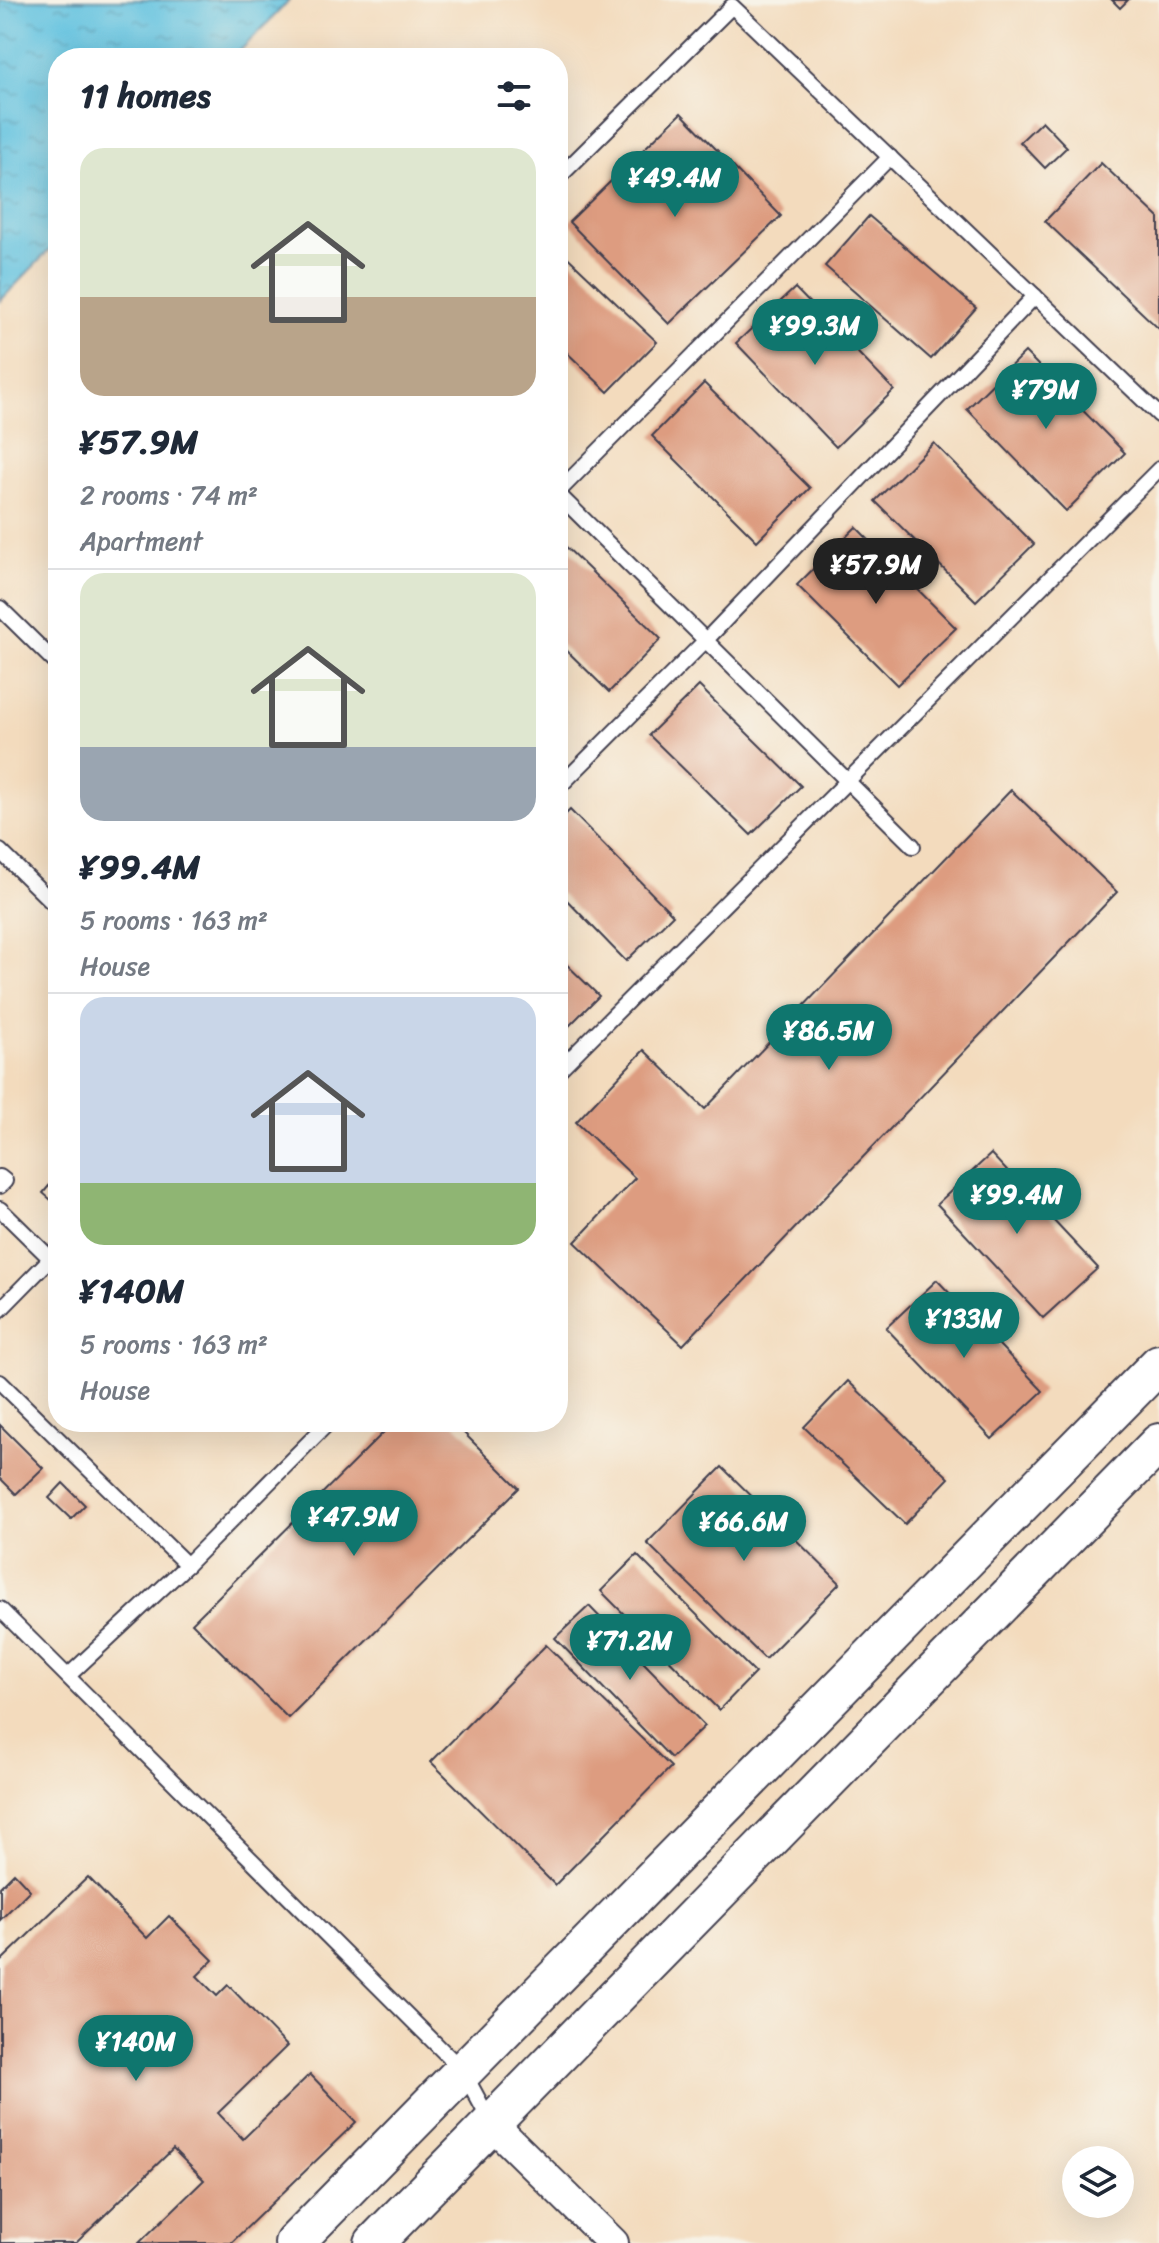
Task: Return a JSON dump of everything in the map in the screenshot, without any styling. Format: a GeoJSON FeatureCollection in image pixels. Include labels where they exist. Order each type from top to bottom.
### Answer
{"type":"FeatureCollection","features":[{"type":"Feature","properties":{"kind":"street"},"geometry":{"type":"LineString","coordinates":[[294,2243],[1159,1364]]}},
{"type":"Feature","properties":{"kind":"street"},"geometry":{"type":"LineString","coordinates":[[374,2243],[1159,1443]]}},
{"type":"Feature","properties":{"kind":"street"},"geometry":{"type":"LineString","coordinates":[[491,2123],[613,2243]]}},
{"type":"Feature","properties":{"kind":"lane"},"geometry":{"type":"LineString","coordinates":[[568,168],[732,6],[1159,415]]}},
{"type":"Feature","properties":{"kind":"lane"},"geometry":{"type":"LineString","coordinates":[[568,483],[890,157]]}},
{"type":"Feature","properties":{"kind":"lane"},"geometry":{"type":"LineString","coordinates":[[568,778],[706,640],[1035,296]]}},
{"type":"Feature","properties":{"kind":"lane"},"geometry":{"type":"LineString","coordinates":[[568,1061],[1159,469]]}},
{"type":"Feature","properties":{"kind":"lane"},"geometry":{"type":"LineString","coordinates":[[568,503],[913,846]]}},
{"type":"Feature","properties":{"kind":"lane"},"geometry":{"type":"LineString","coordinates":[[0,608],[48,655]]}},
{"type":"Feature","properties":{"kind":"lane"},"geometry":{"type":"LineString","coordinates":[[0,851],[48,898]]}},
{"type":"Feature","properties":{"kind":"lane"},"geometry":{"type":"LineString","coordinates":[[0,1177],[5,1181],[0,1186]]}},
{"type":"Feature","properties":{"kind":"lane"},"geometry":{"type":"LineString","coordinates":[[0,1209],[48,1250]]}},
{"type":"Feature","properties":{"kind":"lane"},"geometry":{"type":"LineString","coordinates":[[0,1310],[48,1261]]}},
{"type":"Feature","properties":{"kind":"lane"},"geometry":{"type":"LineString","coordinates":[[0,1382],[48,1429]]}},
{"type":"Feature","properties":{"kind":"lane"},"geometry":{"type":"LineString","coordinates":[[51,1432],[187,1565]]}},
{"type":"Feature","properties":{"kind":"lane"},"geometry":{"type":"LineString","coordinates":[[68,1676],[187,1565],[319,1432]]}},
{"type":"Feature","properties":{"kind":"lane"},"geometry":{"type":"LineString","coordinates":[[0,1609],[463,2071],[491,2123]]}},
{"type":"Feature","properties":{"kind":"water"},"geometry":{"type":"Polygon","coordinates":[[[0,0],[290,0],[243,48],[48,48],[48,251],[0,301],[0,0]]]}},
{"type":"Feature","properties":{"kind":"building"},"geometry":{"type":"Polygon","coordinates":[[[1112,0],[1128,0],[1120,8],[1112,0]]]}},
{"type":"Feature","properties":{"kind":"building"},"geometry":{"type":"Polygon","coordinates":[[[681,113],[781,216],[669,324],[569,222],[681,113]]]}},
{"type":"Feature","properties":{"kind":"building"},"geometry":{"type":"Polygon","coordinates":[[[1042,121],[1067,147],[1045,168],[1020,142],[1042,121]]]}},
{"type":"Feature","properties":{"kind":"building"},"geometry":{"type":"Polygon","coordinates":[[[1101,163],[1159,218],[1159,329],[1045,221],[1101,163]]]}},
{"type":"Feature","properties":{"kind":"building"},"geometry":{"type":"Polygon","coordinates":[[[869,216],[976,308],[931,359],[825,266],[869,216]]]}},
{"type":"Feature","properties":{"kind":"building"},"geometry":{"type":"Polygon","coordinates":[[[568,257],[657,342],[608,392],[568,354],[568,257]]]}},
{"type":"Feature","properties":{"kind":"building"},"geometry":{"type":"Polygon","coordinates":[[[795,288],[894,390],[836,447],[736,343],[795,288]]]}},
{"type":"Feature","properties":{"kind":"building"},"geometry":{"type":"Polygon","coordinates":[[[1025,352],[1125,453],[1066,511],[967,409],[1025,352]]]}},
{"type":"Feature","properties":{"kind":"building"},"geometry":{"type":"Polygon","coordinates":[[[704,383],[810,488],[757,541],[652,436],[704,383]]]}},
{"type":"Feature","properties":{"kind":"building"},"geometry":{"type":"Polygon","coordinates":[[[934,443],[1034,544],[976,601],[875,501],[934,443]]]}},
{"type":"Feature","properties":{"kind":"building"},"geometry":{"type":"Polygon","coordinates":[[[856,527],[956,628],[897,685],[797,585],[856,527]]]}},
{"type":"Feature","properties":{"kind":"building"},"geometry":{"type":"Polygon","coordinates":[[[568,549],[661,639],[609,692],[568,652],[568,549]]]}},
{"type":"Feature","properties":{"kind":"building"},"geometry":{"type":"Polygon","coordinates":[[[699,686],[801,786],[751,835],[649,735],[699,686]]]}},
{"type":"Feature","properties":{"kind":"building"},"geometry":{"type":"Polygon","coordinates":[[[1011,790],[1117,892],[683,1345],[575,1242],[635,1178],[576,1122],[644,1050],[705,1109],[1011,790]]]}},
{"type":"Feature","properties":{"kind":"building"},"geometry":{"type":"Polygon","coordinates":[[[570,810],[673,915],[626,961],[568,901],[570,810]]]}},
{"type":"Feature","properties":{"kind":"building"},"geometry":{"type":"Polygon","coordinates":[[[568,966],[599,996],[568,1027],[568,966]]]}},
{"type":"Feature","properties":{"kind":"building"},"geometry":{"type":"Polygon","coordinates":[[[991,1154],[1098,1268],[1043,1318],[937,1204],[991,1154]]]}},
{"type":"Feature","properties":{"kind":"building"},"geometry":{"type":"Polygon","coordinates":[[[937,1280],[1043,1391],[992,1439],[886,1328],[937,1280]]]}},
{"type":"Feature","properties":{"kind":"building"},"geometry":{"type":"Polygon","coordinates":[[[848,1381],[949,1478],[905,1524],[804,1427],[848,1381]]]}},
{"type":"Feature","properties":{"kind":"building"},"geometry":{"type":"Polygon","coordinates":[[[0,1425],[43,1468],[16,1494],[0,1478],[0,1425]]]}},
{"type":"Feature","properties":{"kind":"building"},"geometry":{"type":"Polygon","coordinates":[[[384,1432],[463,1432],[519,1488],[288,1718],[192,1623],[384,1432]]]}},
{"type":"Feature","properties":{"kind":"building"},"geometry":{"type":"Polygon","coordinates":[[[722,1467],[840,1583],[765,1659],[647,1543],[722,1467]]]}},
{"type":"Feature","properties":{"kind":"building"},"geometry":{"type":"Polygon","coordinates":[[[63,1483],[85,1505],[71,1519],[49,1498],[63,1483]]]}},
{"type":"Feature","properties":{"kind":"building"},"geometry":{"type":"Polygon","coordinates":[[[637,1555],[755,1673],[719,1710],[601,1591],[637,1555]]]}},
{"type":"Feature","properties":{"kind":"building"},"geometry":{"type":"Polygon","coordinates":[[[589,1606],[705,1726],[671,1758],[555,1638],[589,1606]]]}},
{"type":"Feature","properties":{"kind":"building"},"geometry":{"type":"Polygon","coordinates":[[[546,1645],[671,1767],[555,1885],[431,1762],[546,1645]]]}},
{"type":"Feature","properties":{"kind":"building"},"geometry":{"type":"Polygon","coordinates":[[[14,1873],[30,1890],[0,1920],[0,1887],[14,1873]]]}},
{"type":"Feature","properties":{"kind":"building"},"geometry":{"type":"Polygon","coordinates":[[[88,1877],[147,1938],[169,1916],[213,1960],[197,1976],[217,1996],[228,1985],[287,2046],[218,2113],[243,2139],[310,2074],[356,2122],[231,2243],[139,2243],[204,2180],[173,2149],[76,2243],[0,2243],[0,1962],[88,1877]]]}}]}
